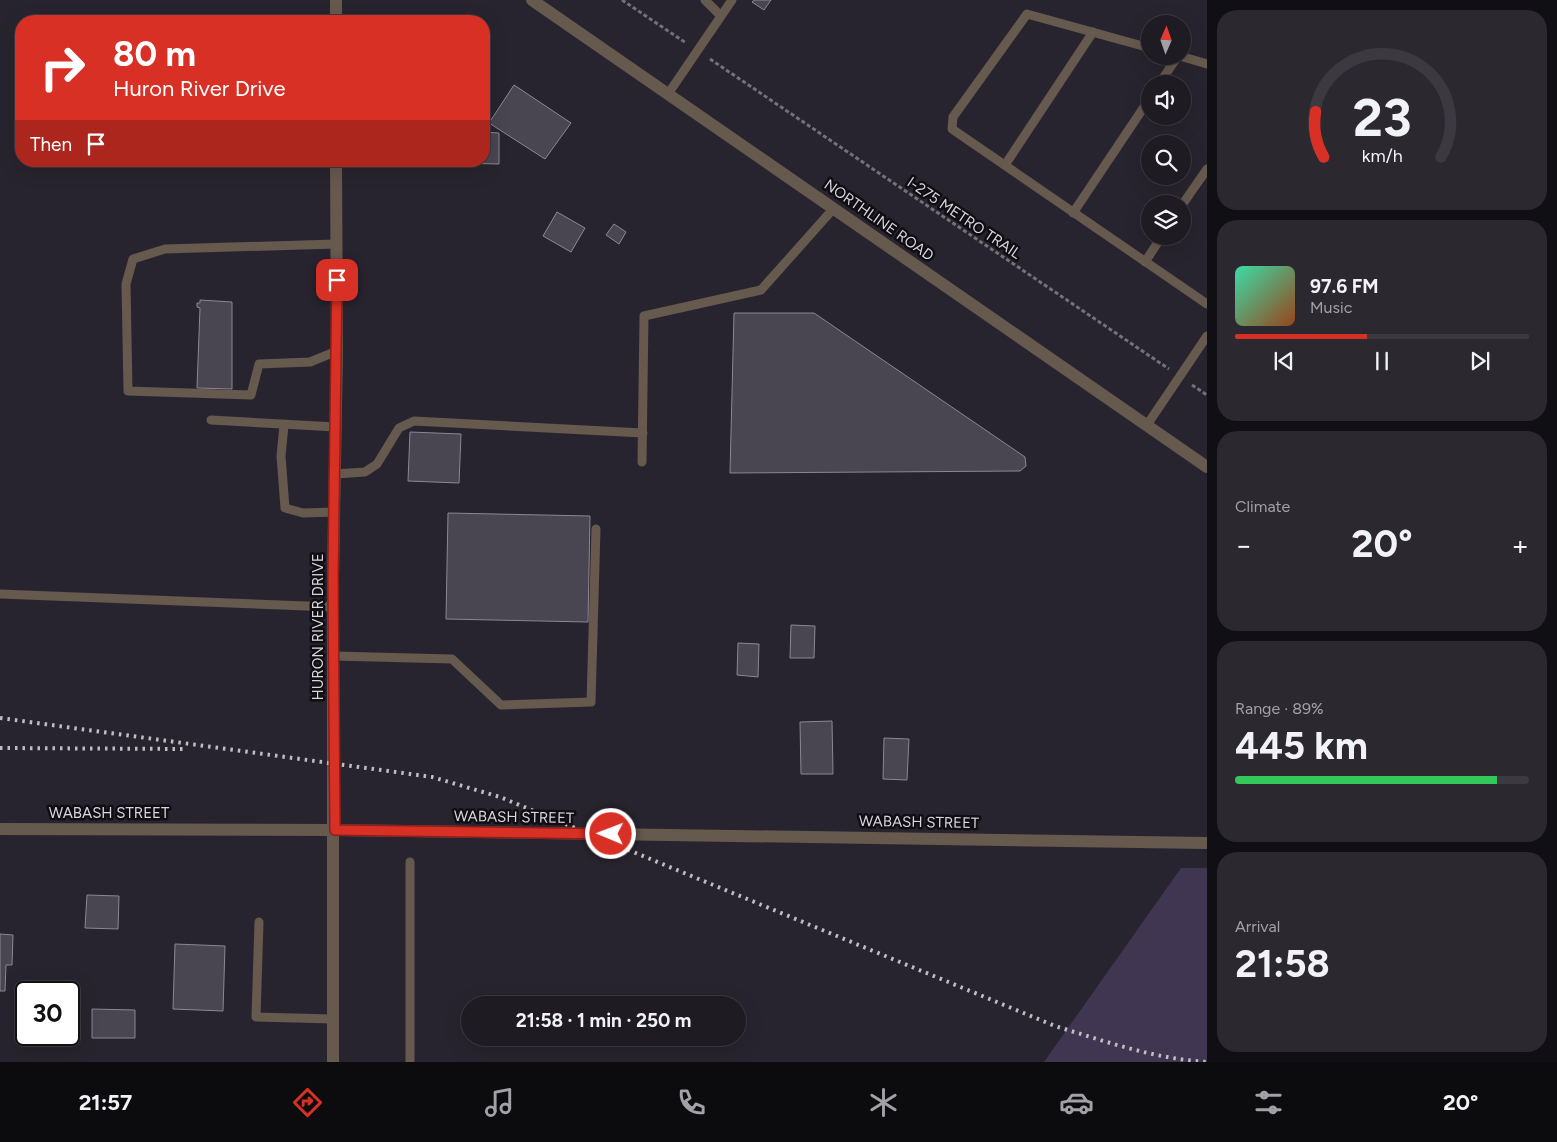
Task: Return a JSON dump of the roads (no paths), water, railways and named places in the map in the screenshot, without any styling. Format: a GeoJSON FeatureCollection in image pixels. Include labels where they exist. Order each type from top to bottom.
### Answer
{"type":"FeatureCollection","features":[{"type":"Feature","properties":{"kind":"street"},"geometry":{"type":"LineString","coordinates":[[336,0],[336,15]]}},
{"type":"Feature","properties":{"kind":"street","name":"NORTHLINE ROAD"},"geometry":{"type":"LineString","coordinates":[[532,0],[1207,467]]}},
{"type":"Feature","properties":{"kind":"street","name":"HURON RIVER DRIVE"},"geometry":{"type":"LineString","coordinates":[[333,1062],[334,606],[338,351],[336,167]]}},
{"type":"Feature","properties":{"kind":"street","name":"WABASH STREET"},"geometry":{"type":"LineString","coordinates":[[0,829],[335,830],[1207,843]]}},
{"type":"Feature","properties":{"kind":"lane"},"geometry":{"type":"LineString","coordinates":[[705,0],[721,16]]}},
{"type":"Feature","properties":{"kind":"lane"},"geometry":{"type":"LineString","coordinates":[[668,94],[732,0]]}},
{"type":"Feature","properties":{"kind":"lane"},"geometry":{"type":"LineString","coordinates":[[1141,46],[1027,14],[953,117],[952,130],[1207,304]]}},
{"type":"Feature","properties":{"kind":"lane"},"geometry":{"type":"LineString","coordinates":[[1005,165],[1092,32]]}},
{"type":"Feature","properties":{"kind":"lane"},"geometry":{"type":"LineString","coordinates":[[1191,59],[1207,64]]}},
{"type":"Feature","properties":{"kind":"lane"},"geometry":{"type":"LineString","coordinates":[[1074,213],[1141,112]]}},
{"type":"Feature","properties":{"kind":"lane"},"geometry":{"type":"LineString","coordinates":[[1189,195],[1207,169]]}},
{"type":"Feature","properties":{"kind":"lane"},"geometry":{"type":"LineString","coordinates":[[642,462],[644,316],[761,290],[834,208]]}},
{"type":"Feature","properties":{"kind":"lane"},"geometry":{"type":"LineString","coordinates":[[336,244],[165,249],[133,259],[126,284],[128,391],[251,394],[259,364],[310,362],[338,351]]}},
{"type":"Feature","properties":{"kind":"lane"},"geometry":{"type":"LineString","coordinates":[[1145,262],[1156,245]]}},
{"type":"Feature","properties":{"kind":"lane"},"geometry":{"type":"LineString","coordinates":[[1147,425],[1207,336]]}},
{"type":"Feature","properties":{"kind":"lane"},"geometry":{"type":"LineString","coordinates":[[211,420],[336,427]]}},
{"type":"Feature","properties":{"kind":"lane"},"geometry":{"type":"LineString","coordinates":[[335,474],[365,472],[377,464],[399,428],[414,421],[643,433]]}},
{"type":"Feature","properties":{"kind":"lane"},"geometry":{"type":"LineString","coordinates":[[284,424],[281,456],[285,508],[303,513],[335,512]]}},
{"type":"Feature","properties":{"kind":"lane"},"geometry":{"type":"LineString","coordinates":[[334,656],[452,659],[501,704],[590,702],[596,529]]}},
{"type":"Feature","properties":{"kind":"lane"},"geometry":{"type":"LineString","coordinates":[[0,594],[334,606]]}},
{"type":"Feature","properties":{"kind":"lane"},"geometry":{"type":"LineString","coordinates":[[410,862],[410,1062]]}},
{"type":"Feature","properties":{"kind":"lane"},"geometry":{"type":"LineString","coordinates":[[258,922],[256,1017],[334,1019]]}},
{"type":"Feature","properties":{"kind":"railway"},"geometry":{"type":"LineString","coordinates":[[0,718],[432,777],[500,797],[1055,1026],[1149,1053],[1207,1062]]}},
{"type":"Feature","properties":{"kind":"railway"},"geometry":{"type":"LineString","coordinates":[[0,748],[185,749]]}}]}
